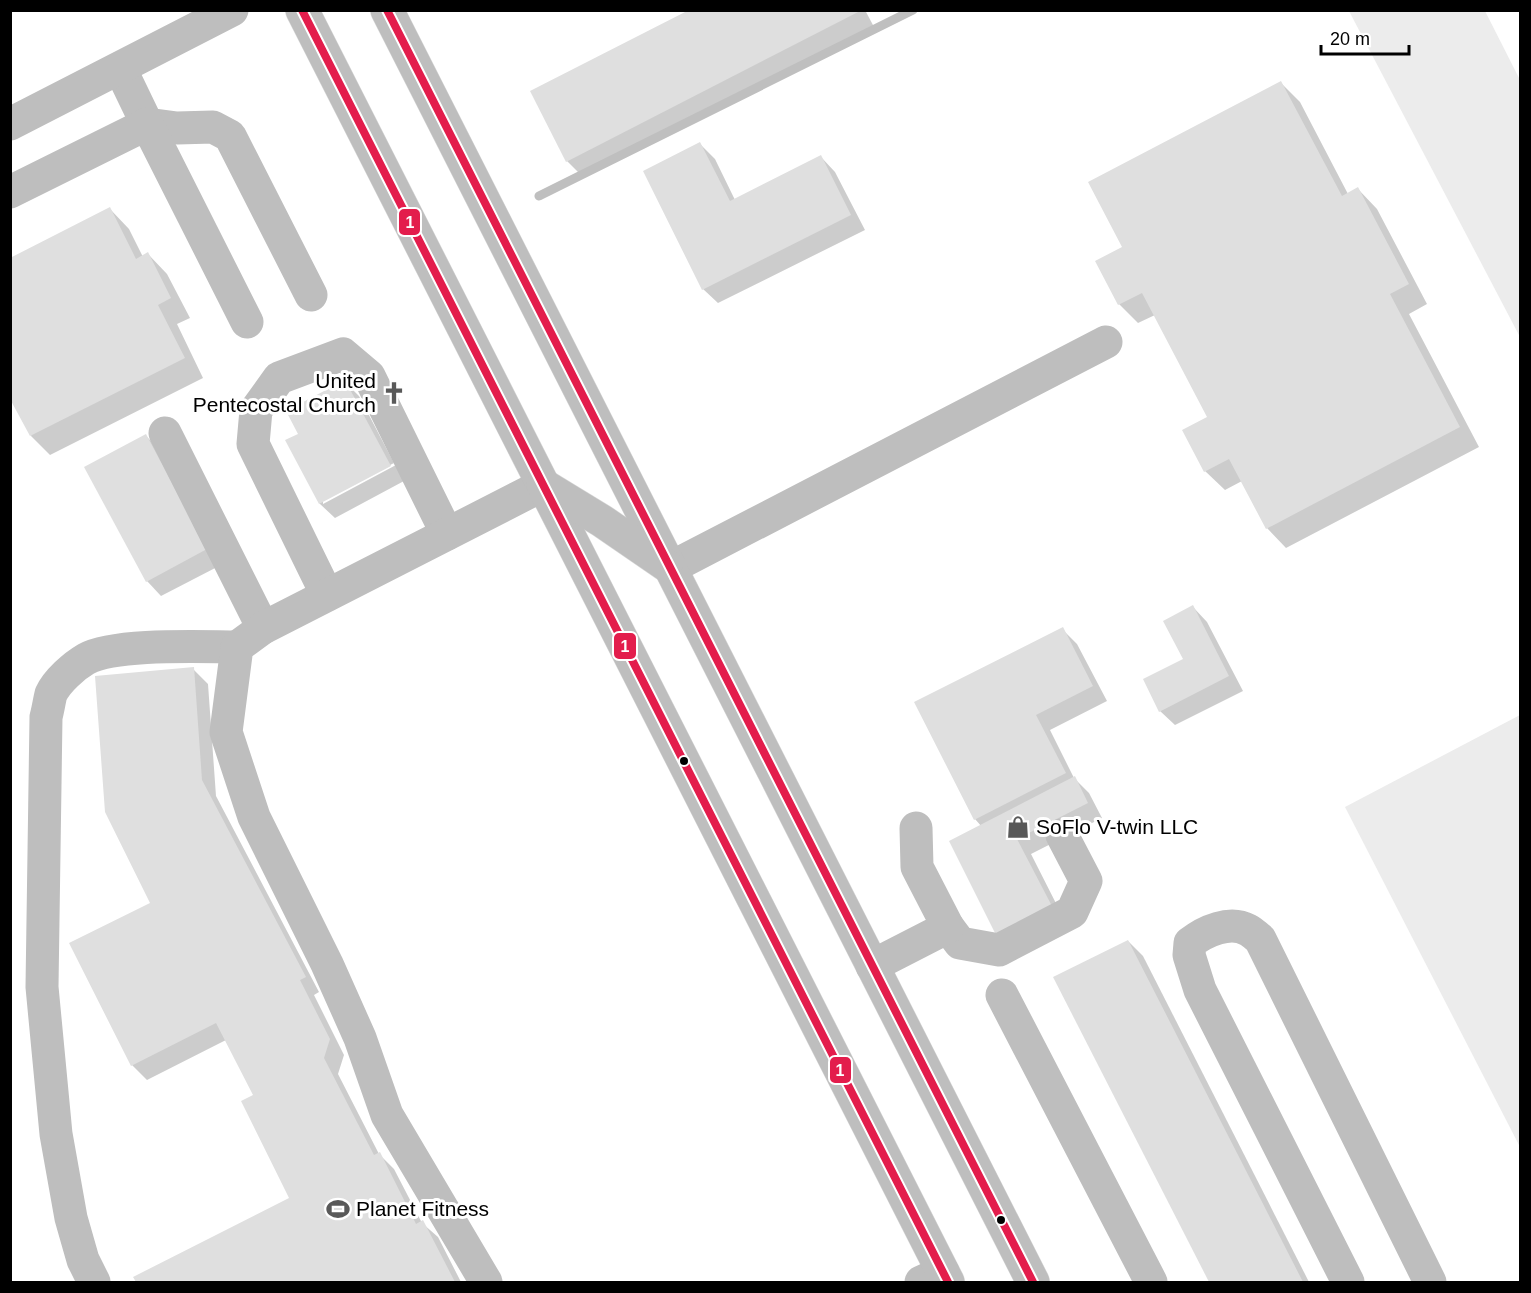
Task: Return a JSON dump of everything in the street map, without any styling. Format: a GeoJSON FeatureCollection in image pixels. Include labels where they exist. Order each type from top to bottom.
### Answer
{"type":"FeatureCollection","features":[{"type":"Feature","properties":{"kind":"main road"},"geometry":{"type":"LineString","coordinates":[[10,124],[232,10]]}},
{"type":"Feature","properties":{"kind":"main road"},"geometry":{"type":"LineString","coordinates":[[302,10],[543,485],[938,1279]]}},
{"type":"Feature","properties":{"kind":"main road"},"geometry":{"type":"LineString","coordinates":[[387,10],[1033,1282]]}},
{"type":"Feature","properties":{"kind":"main road"},"geometry":{"type":"LineString","coordinates":[[120,68],[247,322]]}},
{"type":"Feature","properties":{"kind":"main road"},"geometry":{"type":"LineString","coordinates":[[10,192],[147,124],[177,128],[213,127],[230,136],[311,295]]}},
{"type":"Feature","properties":{"kind":"main road"},"geometry":{"type":"LineString","coordinates":[[670,568],[1106,342]]}},
{"type":"Feature","properties":{"kind":"main road"},"geometry":{"type":"LineString","coordinates":[[327,596],[253,444],[256,410],[279,378],[343,354],[369,376],[447,534]]}},
{"type":"Feature","properties":{"kind":"main road"},"geometry":{"type":"LineString","coordinates":[[165,432],[250,638],[226,732],[254,818],[327,964],[360,1038],[387,1115],[486,1282]]}},
{"type":"Feature","properties":{"kind":"main road"},"geometry":{"type":"LineString","coordinates":[[94,1282],[83,1260],[71,1218],[58,1145],[42,987],[46,717],[52,692],[68,673],[87,658],[110,652],[250,638],[543,485]]}},
{"type":"Feature","properties":{"kind":"main road"},"geometry":{"type":"LineString","coordinates":[[543,485],[602,521],[670,568]]}},
{"type":"Feature","properties":{"kind":"main road"},"geometry":{"type":"LineString","coordinates":[[916,828],[917,867],[948,927],[960,943],[999,950],[1072,912],[1086,881],[1062,835]]}},
{"type":"Feature","properties":{"kind":"main road"},"geometry":{"type":"LineString","coordinates":[[1348,1282],[1200,990],[1189,955],[1190,943],[1201,934],[1232,926],[1248,929],[1260,939],[1430,1282]]}},
{"type":"Feature","properties":{"kind":"main road"},"geometry":{"type":"LineString","coordinates":[[872,966],[948,927]]}},
{"type":"Feature","properties":{"kind":"main road"},"geometry":{"type":"LineString","coordinates":[[1002,995],[1150,1282]]}},
{"type":"Feature","properties":{"kind":"shaded area"},"geometry":{"type":"Polygon","coordinates":[[[1349,11],[1485,11],[1520,80],[1520,337],[1349,11]]]}},
{"type":"Feature","properties":{"kind":"shaded area"},"geometry":{"type":"Polygon","coordinates":[[[1520,715],[1520,1147],[1345,807],[1520,715]]]}},
{"type":"Feature","properties":{"kind":"building"},"geometry":{"type":"Polygon","coordinates":[[[689,10],[862,10],[566,162],[530,91],[689,10]]]}},
{"type":"Feature","properties":{"kind":"building"},"geometry":{"type":"Polygon","coordinates":[[[1281,81],[1342,196],[1358,187],[1409,284],[1390,294],[1460,427],[1266,529],[1229,459],[1204,472],[1182,430],[1207,417],[1142,293],[1118,305],[1095,261],[1122,247],[1088,182],[1281,81]]]}},
{"type":"Feature","properties":{"kind":"building"},"geometry":{"type":"Polygon","coordinates":[[[700,142],[730,201],[821,155],[851,215],[702,290],[643,171],[700,142]]]}},
{"type":"Feature","properties":{"kind":"building"},"geometry":{"type":"Polygon","coordinates":[[[110,207],[136,259],[148,252],[171,298],[158,305],[185,358],[30,436],[10,399],[10,258],[110,207]]]}},
{"type":"Feature","properties":{"kind":"building"},"geometry":{"type":"Polygon","coordinates":[[[345,380],[391,466],[319,504],[285,440],[298,434],[286,411],[345,380]]]}},
{"type":"Feature","properties":{"kind":"building"},"geometry":{"type":"Polygon","coordinates":[[[146,434],[207,549],[146,582],[84,467],[146,434]]]}},
{"type":"Feature","properties":{"kind":"building"},"geometry":{"type":"Polygon","coordinates":[[[1193,605],[1229,676],[1159,712],[1143,679],[1183,659],[1163,621],[1193,605]]]}},
{"type":"Feature","properties":{"kind":"building"},"geometry":{"type":"Polygon","coordinates":[[[1063,627],[1093,686],[1036,715],[1066,773],[974,820],[914,702],[1063,627]]]}},
{"type":"Feature","properties":{"kind":"building"},"geometry":{"type":"Polygon","coordinates":[[[194,667],[202,780],[306,977],[300,980],[330,1039],[324,1058],[374,1155],[380,1152],[416,1224],[423,1220],[455,1282],[136,1282],[133,1277],[289,1198],[241,1101],[253,1095],[216,1023],[131,1066],[69,943],[150,903],[105,812],[95,676],[194,667]]]}},
{"type":"Feature","properties":{"kind":"building"},"geometry":{"type":"Polygon","coordinates":[[[1075,776],[1088,803],[1017,839],[1054,910],[998,939],[949,841],[1075,776]]]}},
{"type":"Feature","properties":{"kind":"building"},"geometry":{"type":"Polygon","coordinates":[[[1128,940],[1303,1282],[1209,1282],[1053,977],[1128,940]]]}},
{"type":"Feature","properties":{"kind":"waterway"},"geometry":{"type":"LineString","coordinates":[[539,196],[913,10]]}},
{"type":"Feature","properties":{"kind":"transit line","name":"1"},"geometry":{"type":"LineString","coordinates":[[302,10],[948,1282]]}},
{"type":"Feature","properties":{"kind":"transit line","name":"1"},"geometry":{"type":"LineString","coordinates":[[387,10],[1033,1282]]}},
{"type":"Feature","properties":{"kind":"place","name":"United Pentecostal Church"},"geometry":{"type":"Point","coordinates":[394,393]}},
{"type":"Feature","properties":{"kind":"place","name":"SoFlo V-twin LLC"},"geometry":{"type":"Point","coordinates":[1018,827]}},
{"type":"Feature","properties":{"kind":"place","name":"Planet Fitness"},"geometry":{"type":"Point","coordinates":[338,1209]}}]}
